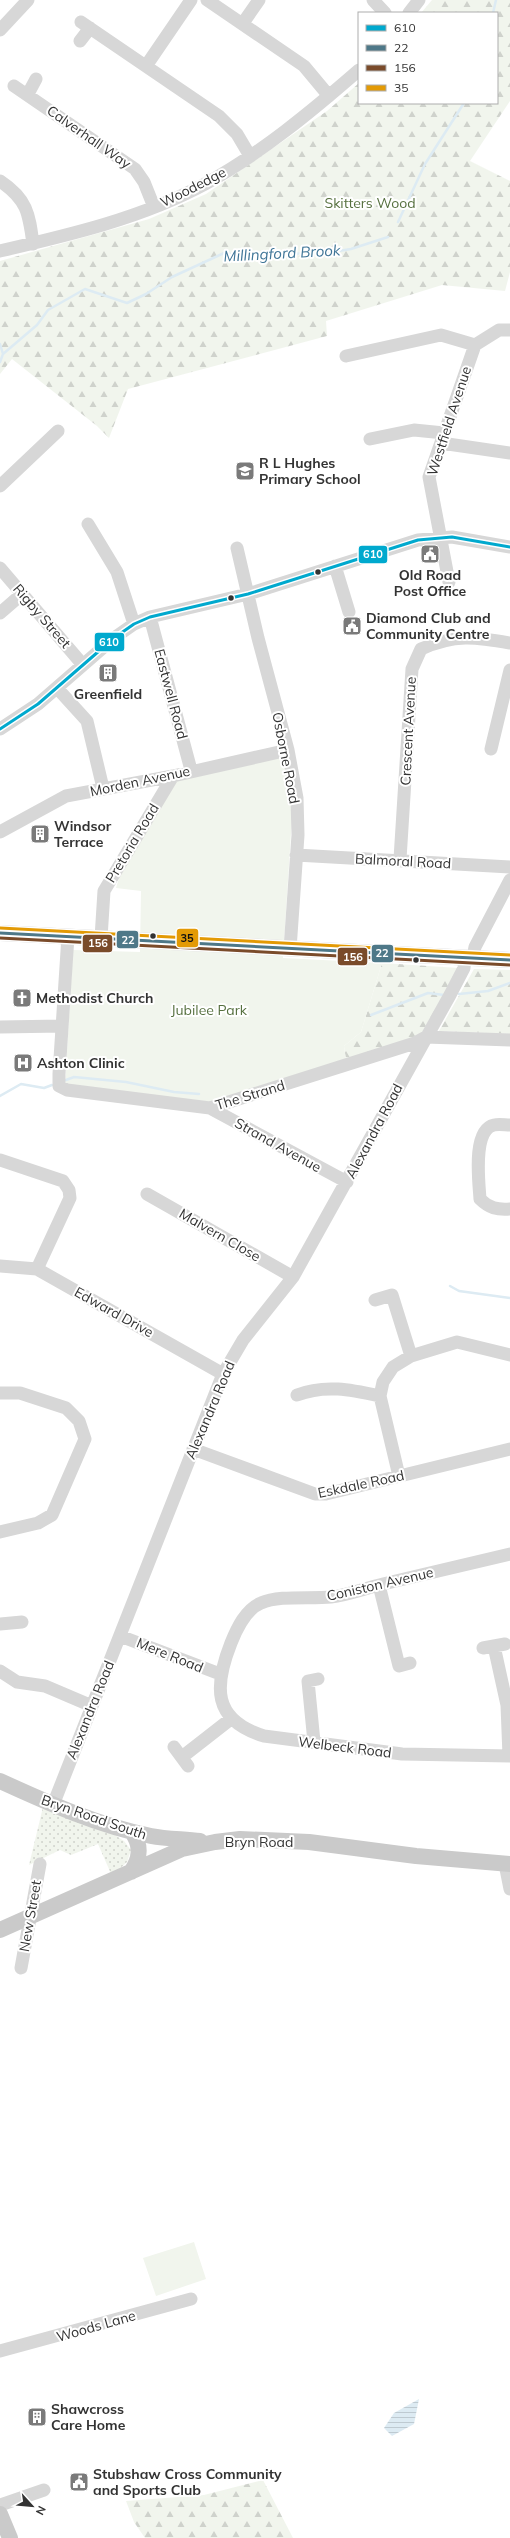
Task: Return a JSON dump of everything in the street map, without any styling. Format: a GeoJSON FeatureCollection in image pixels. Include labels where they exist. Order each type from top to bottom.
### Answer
{"type":"FeatureCollection","features":[{"type":"Feature","properties":{"kind":"main road"},"geometry":{"type":"LineString","coordinates":[[0,933],[510,960]]}},
{"type":"Feature","properties":{"kind":"main road","name":"Bryn Road South"},"geometry":{"type":"LineString","coordinates":[[0,1781],[53,1805],[132,1832],[153,1837],[215,1842]]}},
{"type":"Feature","properties":{"kind":"main road"},"geometry":{"type":"LineString","coordinates":[[131,1872],[138,1862],[139,1855],[136,1838],[132,1832]]}},
{"type":"Feature","properties":{"kind":"main road","name":"Bryn Road"},"geometry":{"type":"LineString","coordinates":[[0,1930],[182,1850],[215,1842],[240,1839],[309,1842],[416,1856],[508,1864]]}},
{"type":"Feature","properties":{"kind":"main road"},"geometry":{"type":"LineString","coordinates":[[0,2514],[10,2538]]}},
{"type":"Feature","properties":{"kind":"street"},"geometry":{"type":"LineString","coordinates":[[0,30],[28,0]]}},
{"type":"Feature","properties":{"kind":"street"},"geometry":{"type":"LineString","coordinates":[[146,66],[191,0]]}},
{"type":"Feature","properties":{"kind":"street"},"geometry":{"type":"LineString","coordinates":[[207,0],[243,23],[304,66],[330,96]]}},
{"type":"Feature","properties":{"kind":"street"},"geometry":{"type":"LineString","coordinates":[[243,23],[259,0]]}},
{"type":"Feature","properties":{"kind":"street"},"geometry":{"type":"LineString","coordinates":[[373,0],[384,12]]}},
{"type":"Feature","properties":{"kind":"street"},"geometry":{"type":"LineString","coordinates":[[410,12],[419,0]]}},
{"type":"Feature","properties":{"kind":"street"},"geometry":{"type":"LineString","coordinates":[[80,42],[86,25],[219,116],[237,134],[250,156]]}},
{"type":"Feature","properties":{"kind":"street","name":"Woodedge"},"geometry":{"type":"LineString","coordinates":[[0,251],[94,228],[154,207],[205,184],[250,156],[330,96],[358,71]]}},
{"type":"Feature","properties":{"kind":"street"},"geometry":{"type":"LineString","coordinates":[[28,94],[36,78]]}},
{"type":"Feature","properties":{"kind":"street","name":"Calverhall Way"},"geometry":{"type":"LineString","coordinates":[[14,86],[28,94],[135,170],[144,182],[154,207]]}},
{"type":"Feature","properties":{"kind":"street"},"geometry":{"type":"LineString","coordinates":[[0,181],[14,190],[25,204],[32,244]]}},
{"type":"Feature","properties":{"kind":"street"},"geometry":{"type":"LineString","coordinates":[[346,356],[441,335],[475,344],[499,330],[510,330]]}},
{"type":"Feature","properties":{"kind":"street","name":"Westfield Avenue"},"geometry":{"type":"LineString","coordinates":[[449,582],[439,537],[429,477],[475,344]]}},
{"type":"Feature","properties":{"kind":"street"},"geometry":{"type":"LineString","coordinates":[[0,486],[58,430]]}},
{"type":"Feature","properties":{"kind":"street"},"geometry":{"type":"LineString","coordinates":[[370,439],[414,430],[442,438],[510,453]]}},
{"type":"Feature","properties":{"kind":"street"},"geometry":{"type":"LineString","coordinates":[[88,523],[117,572],[134,624]]}},
{"type":"Feature","properties":{"kind":"street"},"geometry":{"type":"LineString","coordinates":[[0,729],[57,688],[134,624],[150,617],[248,594],[404,543],[439,537],[469,539],[510,547]]}},
{"type":"Feature","properties":{"kind":"street","name":"Osborne Road"},"geometry":{"type":"LineString","coordinates":[[237,548],[288,750],[297,798],[296,854],[290,949]]}},
{"type":"Feature","properties":{"kind":"street"},"geometry":{"type":"LineString","coordinates":[[335,566],[349,612]]}},
{"type":"Feature","properties":{"kind":"street","name":"Rigby Street"},"geometry":{"type":"LineString","coordinates":[[0,568],[84,665]]}},
{"type":"Feature","properties":{"kind":"street"},"geometry":{"type":"LineString","coordinates":[[0,613],[22,594]]}},
{"type":"Feature","properties":{"kind":"street","name":"Eastwell Road"},"geometry":{"type":"LineString","coordinates":[[150,617],[191,770]]}},
{"type":"Feature","properties":{"kind":"street","name":"Crescent Avenue"},"geometry":{"type":"LineString","coordinates":[[400,860],[412,669],[421,649],[442,639],[475,637],[510,643]]}},
{"type":"Feature","properties":{"kind":"street"},"geometry":{"type":"LineString","coordinates":[[491,749],[510,670]]}},
{"type":"Feature","properties":{"kind":"street"},"geometry":{"type":"LineString","coordinates":[[57,688],[87,721],[103,788]]}},
{"type":"Feature","properties":{"kind":"street","name":"Morden Avenue"},"geometry":{"type":"LineString","coordinates":[[0,832],[66,796],[173,776],[191,770],[288,750]]}},
{"type":"Feature","properties":{"kind":"street","name":"Pretoria Road"},"geometry":{"type":"LineString","coordinates":[[101,938],[104,891],[173,776]]}},
{"type":"Feature","properties":{"kind":"street","name":"Balmoral Road"},"geometry":{"type":"LineString","coordinates":[[296,854],[510,867]]}},
{"type":"Feature","properties":{"kind":"street","name":"Alexandra Road"},"geometry":{"type":"LineString","coordinates":[[53,1805],[223,1374],[243,1340],[293,1277],[347,1182],[463,970],[510,880]]}},
{"type":"Feature","properties":{"kind":"street"},"geometry":{"type":"LineString","coordinates":[[0,1027],[62,1026],[68,936]]}},
{"type":"Feature","properties":{"kind":"street","name":"The Strand"},"geometry":{"type":"LineString","coordinates":[[62,1026],[59,1086],[66,1090],[210,1108],[415,1043],[426,1037]]}},
{"type":"Feature","properties":{"kind":"street"},"geometry":{"type":"LineString","coordinates":[[426,1037],[510,1040]]}},
{"type":"Feature","properties":{"kind":"street","name":"Strand Avenue"},"geometry":{"type":"LineString","coordinates":[[210,1108],[347,1182]]}},
{"type":"Feature","properties":{"kind":"street"},"geometry":{"type":"LineString","coordinates":[[510,1125],[494,1125],[489,1128],[481,1139],[478,1154],[480,1199],[488,1206],[500,1210],[510,1209]]}},
{"type":"Feature","properties":{"kind":"street"},"geometry":{"type":"LineString","coordinates":[[0,1160],[63,1181],[69,1190],[70,1198],[37,1269]]}},
{"type":"Feature","properties":{"kind":"street","name":"Malvern Close"},"geometry":{"type":"LineString","coordinates":[[147,1193],[293,1277]]}},
{"type":"Feature","properties":{"kind":"street","name":"Edward Drive"},"geometry":{"type":"LineString","coordinates":[[0,1266],[37,1269],[223,1374]]}},
{"type":"Feature","properties":{"kind":"street"},"geometry":{"type":"LineString","coordinates":[[375,1300],[392,1295],[412,1356]]}},
{"type":"Feature","properties":{"kind":"street"},"geometry":{"type":"LineString","coordinates":[[399,1476],[380,1396],[383,1382],[389,1372],[398,1363],[412,1356],[457,1342],[510,1355]]}},
{"type":"Feature","properties":{"kind":"street"},"geometry":{"type":"LineString","coordinates":[[297,1395],[313,1390],[329,1388],[380,1396]]}},
{"type":"Feature","properties":{"kind":"street"},"geometry":{"type":"LineString","coordinates":[[0,1393],[20,1393],[66,1408],[79,1421],[85,1439],[52,1515],[38,1523],[0,1532]]}},
{"type":"Feature","properties":{"kind":"street","name":"Eskdale Road"},"geometry":{"type":"LineString","coordinates":[[193,1449],[315,1494],[399,1476],[510,1449]]}},
{"type":"Feature","properties":{"kind":"street","name":"Coniston Avenue"},"geometry":{"type":"LineString","coordinates":[[220,1674],[240,1624],[250,1610],[261,1603],[331,1597],[510,1554]]}},
{"type":"Feature","properties":{"kind":"street"},"geometry":{"type":"LineString","coordinates":[[379,1585],[399,1666],[410,1663]]}},
{"type":"Feature","properties":{"kind":"street"},"geometry":{"type":"LineString","coordinates":[[0,1624],[22,1622]]}},
{"type":"Feature","properties":{"kind":"street","name":"Mere Road"},"geometry":{"type":"LineString","coordinates":[[120,1636],[220,1674]]}},
{"type":"Feature","properties":{"kind":"street"},"geometry":{"type":"LineString","coordinates":[[494,1646],[507,1704],[510,1756]]}},
{"type":"Feature","properties":{"kind":"street"},"geometry":{"type":"LineString","coordinates":[[0,1671],[17,1682],[45,1686],[92,1706]]}},
{"type":"Feature","properties":{"kind":"street","name":"Welbeck Road"},"geometry":{"type":"LineString","coordinates":[[220,1674],[221,1699],[232,1718],[243,1728],[264,1736],[402,1754],[510,1756]]}},
{"type":"Feature","properties":{"kind":"street"},"geometry":{"type":"LineString","coordinates":[[314,1742],[308,1681],[318,1679]]}},
{"type":"Feature","properties":{"kind":"street"},"geometry":{"type":"LineString","coordinates":[[181,1756],[232,1718]]}},
{"type":"Feature","properties":{"kind":"street","name":"New Street"},"geometry":{"type":"LineString","coordinates":[[21,1968],[40,1864]]}},
{"type":"Feature","properties":{"kind":"street"},"geometry":{"type":"LineString","coordinates":[[508,1864],[510,1889]]}},
{"type":"Feature","properties":{"kind":"street","name":"Woods Lane"},"geometry":{"type":"LineString","coordinates":[[0,2351],[191,2299]]}},
{"type":"Feature","properties":{"kind":"street"},"geometry":{"type":"LineString","coordinates":[[0,2505],[44,2490]]}},
{"type":"Feature","properties":{"kind":"green space","name":"Skitters Wood"},"geometry":{"type":"Polygon","coordinates":[[[432,0],[510,0],[510,101],[470,161],[510,181],[510,272],[505,291],[442,285],[326,321],[327,336],[128,389],[109,438],[97,426],[12,359],[0,374],[0,261],[149,219],[206,194],[327,111],[358,84],[358,104],[498,104],[498,12],[422,12],[432,0]]]}},
{"type":"Feature","properties":{"kind":"green space","name":"Jubilee Park"},"geometry":{"type":"Polygon","coordinates":[[[285,756],[293,802],[283,958],[382,963],[361,1032],[344,1046],[346,1060],[206,1106],[65,1086],[73,950],[140,952],[141,891],[116,888],[122,868],[176,780],[285,756]]]}},
{"type":"Feature","properties":{"kind":"green space"},"geometry":{"type":"Polygon","coordinates":[[[382,963],[459,968],[420,1036],[346,1060],[344,1046],[361,1032],[382,963]]]}},
{"type":"Feature","properties":{"kind":"green space"},"geometry":{"type":"Polygon","coordinates":[[[474,969],[510,970],[510,1034],[439,1031],[474,969]]]}},
{"type":"Feature","properties":{"kind":"green space"},"geometry":{"type":"Polygon","coordinates":[[[43,1807],[115,1835],[124,1841],[131,1850],[127,1862],[112,1876],[98,1844],[71,1855],[60,1850],[29,1865],[43,1807]]]}},
{"type":"Feature","properties":{"kind":"green space"},"geometry":{"type":"Polygon","coordinates":[[[194,2242],[206,2279],[156,2296],[143,2258],[194,2242]]]}},
{"type":"Feature","properties":{"kind":"green space"},"geometry":{"type":"Polygon","coordinates":[[[263,2480],[293,2538],[145,2538],[134,2522],[126,2501],[204,2495],[263,2480]]]}},
{"type":"Feature","properties":{"kind":"shaded area"},"geometry":{"type":"Polygon","coordinates":[[[419,2399],[414,2424],[392,2436],[384,2428],[394,2413],[419,2399]]]}},
{"type":"Feature","properties":{"kind":"waterway","name":"Millingford Brook"},"geometry":{"type":"LineString","coordinates":[[493,12],[496,0]]}},
{"type":"Feature","properties":{"kind":"waterway","name":"Millingford Brook"},"geometry":{"type":"LineString","coordinates":[[398,222],[425,164],[463,104]]}},
{"type":"Feature","properties":{"kind":"waterway","name":"Millingford Brook"},"geometry":{"type":"LineString","coordinates":[[0,362],[3,354],[37,325],[48,310],[85,289],[127,303],[146,294],[172,277],[224,253],[237,255],[326,253],[351,249],[388,237]]}},
{"type":"Feature","properties":{"kind":"waterway"},"geometry":{"type":"LineString","coordinates":[[0,344],[3,354]]}},
{"type":"Feature","properties":{"kind":"waterway"},"geometry":{"type":"LineString","coordinates":[[459,994],[488,991],[510,983]]}},
{"type":"Feature","properties":{"kind":"waterway"},"geometry":{"type":"LineString","coordinates":[[371,1015],[428,993],[444,995]]}},
{"type":"Feature","properties":{"kind":"waterway"},"geometry":{"type":"LineString","coordinates":[[66,1080],[74,1077],[126,1082],[174,1092],[199,1094]]}},
{"type":"Feature","properties":{"kind":"waterway"},"geometry":{"type":"LineString","coordinates":[[0,1096],[21,1084],[44,1088],[52,1085]]}},
{"type":"Feature","properties":{"kind":"waterway"},"geometry":{"type":"LineString","coordinates":[[450,1286],[459,1291],[510,1298]]}},
{"type":"Feature","properties":{"kind":"transit line","name":"610"},"geometry":{"type":"LineString","coordinates":[[0,729],[38,704],[114,638],[134,624],[150,617],[248,594],[418,540],[452,537],[510,547]]}},
{"type":"Feature","properties":{"kind":"transit line","name":"35"},"geometry":{"type":"LineString","coordinates":[[0,928],[510,955]]}},
{"type":"Feature","properties":{"kind":"transit line","name":"22"},"geometry":{"type":"LineString","coordinates":[[0,933],[510,960]]}},
{"type":"Feature","properties":{"kind":"transit line","name":"156"},"geometry":{"type":"LineString","coordinates":[[0,938],[510,965]]}},
{"type":"Feature","properties":{"kind":"place","name":"R L Hughes Primary School"},"geometry":{"type":"Point","coordinates":[245,471]}},
{"type":"Feature","properties":{"kind":"place","name":"Old Road Post Office"},"geometry":{"type":"Point","coordinates":[430,554]}},
{"type":"Feature","properties":{"kind":"place","name":"Diamond Club and Community Centre"},"geometry":{"type":"Point","coordinates":[352,626]}},
{"type":"Feature","properties":{"kind":"place","name":"Greenfield"},"geometry":{"type":"Point","coordinates":[108,673]}},
{"type":"Feature","properties":{"kind":"place","name":"Windsor Terrace"},"geometry":{"type":"Point","coordinates":[40,834]}},
{"type":"Feature","properties":{"kind":"place","name":"Methodist Church"},"geometry":{"type":"Point","coordinates":[22,998]}},
{"type":"Feature","properties":{"kind":"place","name":"Ashton Clinic"},"geometry":{"type":"Point","coordinates":[23,1063]}},
{"type":"Feature","properties":{"kind":"place","name":"Shawcross Care Home"},"geometry":{"type":"Point","coordinates":[37,2417]}},
{"type":"Feature","properties":{"kind":"place","name":"Stubshaw Cross Community and Sports Club"},"geometry":{"type":"Point","coordinates":[79,2482]}}]}
